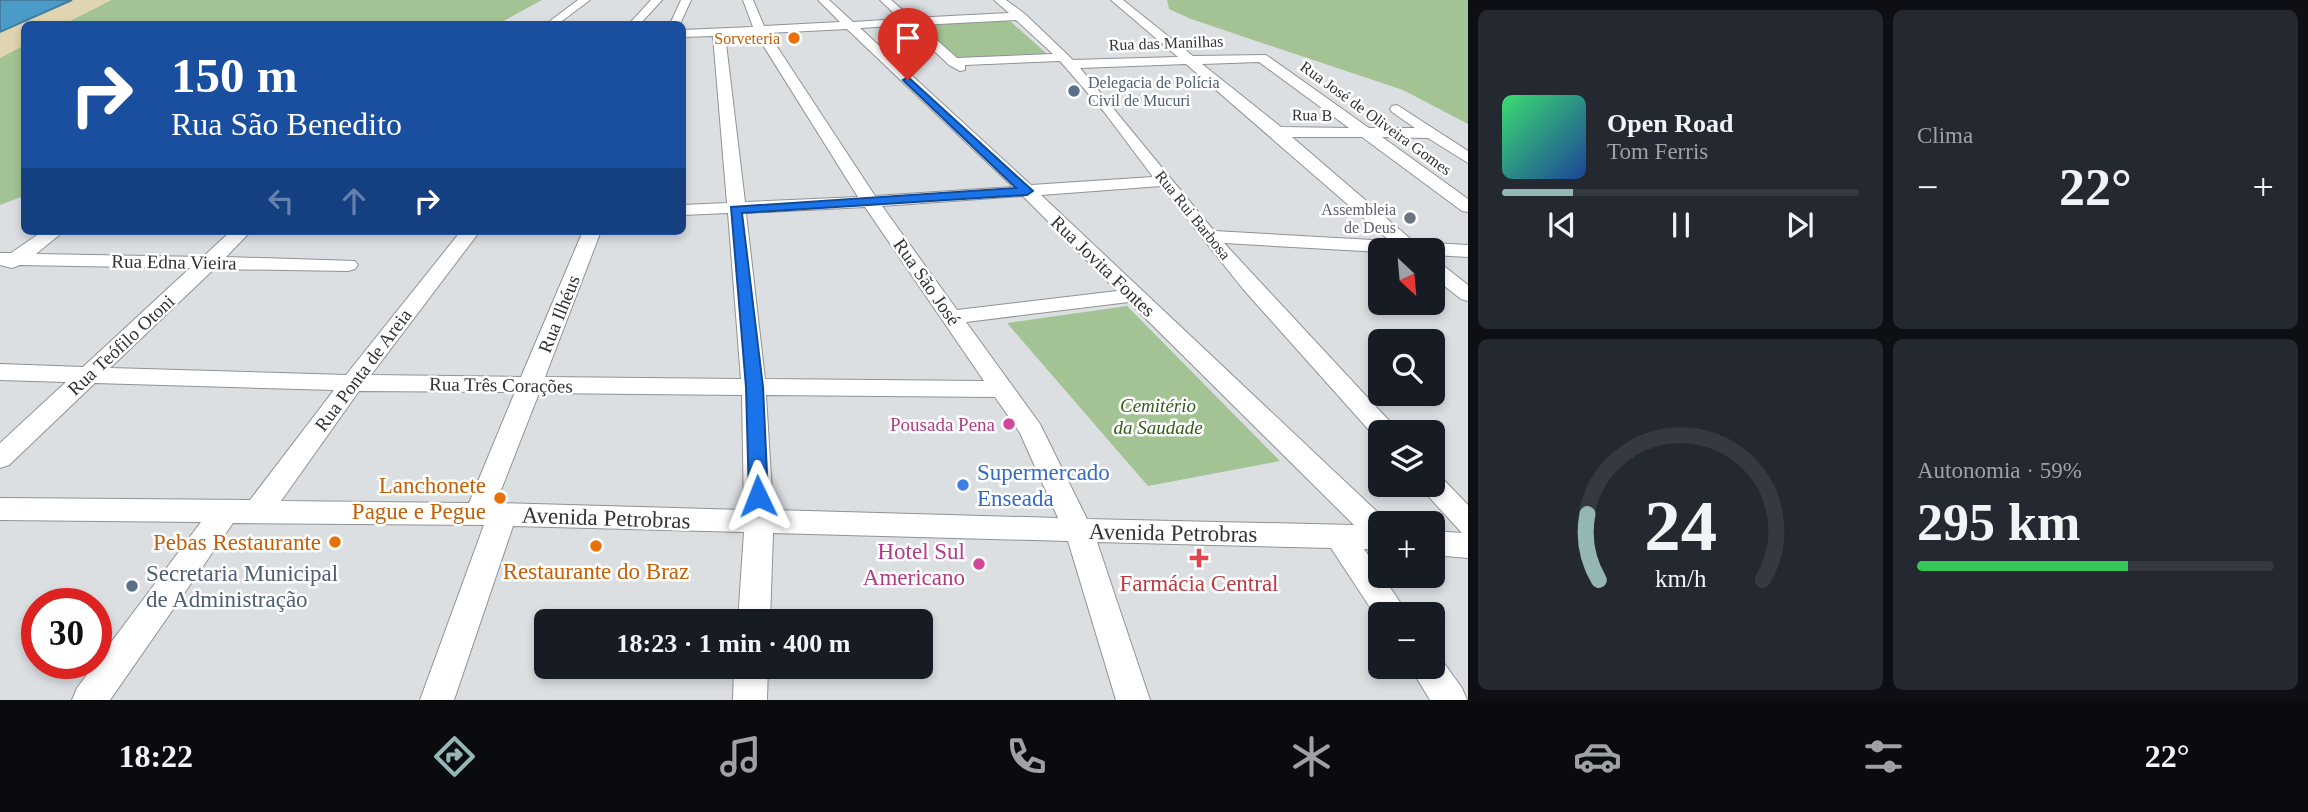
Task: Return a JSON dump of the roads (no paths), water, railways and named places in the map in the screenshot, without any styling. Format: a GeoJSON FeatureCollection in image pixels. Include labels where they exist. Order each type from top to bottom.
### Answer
{"type":"FeatureCollection","features":[{"type":"Feature","properties":{"kind":"street"},"geometry":{"type":"LineString","coordinates":[[555,21],[585,0]]}},
{"type":"Feature","properties":{"kind":"street"},"geometry":{"type":"LineString","coordinates":[[637,21],[657,0]]}},
{"type":"Feature","properties":{"kind":"street"},"geometry":{"type":"LineString","coordinates":[[676,21],[686,0]]}},
{"type":"Feature","properties":{"kind":"street","name":"Rua São José"},"geometry":{"type":"LineString","coordinates":[[748,0],[760,30],[870,202],[1031,430],[1079,531]]}},
{"type":"Feature","properties":{"kind":"street","name":"Rua Jovita Fontes"},"geometry":{"type":"LineString","coordinates":[[823,0],[1027,191],[1368,523]]}},
{"type":"Feature","properties":{"kind":"street"},"geometry":{"type":"LineString","coordinates":[[885,0],[908,22]]}},
{"type":"Feature","properties":{"kind":"street","name":"Rua Rui Barbosa"},"geometry":{"type":"LineString","coordinates":[[999,0],[1021,16],[1068,61],[1209,236],[1374,420]]}},
{"type":"Feature","properties":{"kind":"street"},"geometry":{"type":"LineString","coordinates":[[1116,0],[1277,132],[1397,238]]}},
{"type":"Feature","properties":{"kind":"street"},"geometry":{"type":"LineString","coordinates":[[686,34],[1021,16]]}},
{"type":"Feature","properties":{"kind":"street","name":"Rua das Manilhas"},"geometry":{"type":"LineString","coordinates":[[908,22],[957,64],[1262,58]]}},
{"type":"Feature","properties":{"kind":"street"},"geometry":{"type":"LineString","coordinates":[[719,32],[754,387],[760,523],[755,609]]}},
{"type":"Feature","properties":{"kind":"street","name":"Rua José de Oliveira Gomes"},"geometry":{"type":"LineString","coordinates":[[1262,58],[1468,206]]}},
{"type":"Feature","properties":{"kind":"street"},"geometry":{"type":"LineString","coordinates":[[1397,109],[1468,158]]}},
{"type":"Feature","properties":{"kind":"street","name":"Rua B"},"geometry":{"type":"LineString","coordinates":[[1277,132],[1430,133]]}},
{"type":"Feature","properties":{"kind":"street"},"geometry":{"type":"LineString","coordinates":[[686,210],[735,210],[870,202],[1165,181]]}},
{"type":"Feature","properties":{"kind":"street"},"geometry":{"type":"LineString","coordinates":[[5,263],[49,235]]}},
{"type":"Feature","properties":{"kind":"street","name":"Rua Teófilo Otoni"},"geometry":{"type":"LineString","coordinates":[[0,458],[238,235]]}},
{"type":"Feature","properties":{"kind":"street","name":"Rua Ponta de Areia"},"geometry":{"type":"LineString","coordinates":[[258,512],[352,383],[468,235]]}},
{"type":"Feature","properties":{"kind":"street","name":"Rua Ilhéus"},"geometry":{"type":"LineString","coordinates":[[437,700],[530,386],[590,235]]}},
{"type":"Feature","properties":{"kind":"street"},"geometry":{"type":"LineString","coordinates":[[1209,236],[1368,246]]}},
{"type":"Feature","properties":{"kind":"street"},"geometry":{"type":"LineString","coordinates":[[1446,250],[1468,251]]}},
{"type":"Feature","properties":{"kind":"street","name":"Rua Edna Vieira"},"geometry":{"type":"LineString","coordinates":[[5,263],[348,265]]}},
{"type":"Feature","properties":{"kind":"street"},"geometry":{"type":"LineString","coordinates":[[1446,277],[1468,295]]}},
{"type":"Feature","properties":{"kind":"street"},"geometry":{"type":"LineString","coordinates":[[952,317],[1133,295]]}},
{"type":"Feature","properties":{"kind":"street","name":"Rua Três Corações"},"geometry":{"type":"LineString","coordinates":[[0,372],[352,383],[1002,389]]}},
{"type":"Feature","properties":{"kind":"street"},"geometry":{"type":"LineString","coordinates":[[1440,497],[1467,541],[1445,542]]}},
{"type":"Feature","properties":{"kind":"street","name":"Avenida Petrobras"},"geometry":{"type":"LineString","coordinates":[[0,509],[490,515],[1368,536]]}},
{"type":"Feature","properties":{"kind":"street"},"geometry":{"type":"LineString","coordinates":[[89,700],[225,512]]}},
{"type":"Feature","properties":{"kind":"street"},"geometry":{"type":"LineString","coordinates":[[1079,531],[1133,700]]}},
{"type":"Feature","properties":{"kind":"street"},"geometry":{"type":"LineString","coordinates":[[1339,537],[1384,602]]}},
{"type":"Feature","properties":{"kind":"street"},"geometry":{"type":"LineString","coordinates":[[750,700],[751,679]]}},
{"type":"Feature","properties":{"kind":"street"},"geometry":{"type":"LineString","coordinates":[[1435,679],[1450,700]]}},
{"type":"Feature","properties":{"kind":"water"},"geometry":{"type":"Polygon","coordinates":[[[0,0],[72,0],[21,21],[0,32],[0,0]]]}},
{"type":"Feature","properties":{"kind":"place","name":"Sorveteria"},"geometry":{"type":"Point","coordinates":[794,38]}},
{"type":"Feature","properties":{"kind":"place","name":"Delegacia de Polícia Civil de Mucuri"},"geometry":{"type":"Point","coordinates":[1074,91]}},
{"type":"Feature","properties":{"kind":"place","name":"Assembleia de Deus"},"geometry":{"type":"Point","coordinates":[1410,218]}},
{"type":"Feature","properties":{"kind":"place","name":"Pousada Pena"},"geometry":{"type":"Point","coordinates":[1009,424]}},
{"type":"Feature","properties":{"kind":"place","name":"Supermercado Enseada"},"geometry":{"type":"Point","coordinates":[963,485]}},
{"type":"Feature","properties":{"kind":"place","name":"Lanchonete Pague e Pegue"},"geometry":{"type":"Point","coordinates":[500,498]}},
{"type":"Feature","properties":{"kind":"place","name":"Pebas Restaurante"},"geometry":{"type":"Point","coordinates":[335,542]}},
{"type":"Feature","properties":{"kind":"place","name":"Restaurante do Braz"},"geometry":{"type":"Point","coordinates":[596,546]}},
{"type":"Feature","properties":{"kind":"place","name":"Farmácia Central"},"geometry":{"type":"Point","coordinates":[1199,558]}},
{"type":"Feature","properties":{"kind":"place","name":"Hotel Sul Americano"},"geometry":{"type":"Point","coordinates":[979,564]}},
{"type":"Feature","properties":{"kind":"place","name":"Secretaria Municipal de Administração"},"geometry":{"type":"Point","coordinates":[132,586]}},
{"type":"Feature","properties":{"kind":"park label","name":"Cemitério da Saudade"},"geometry":{"type":"Point","coordinates":[1158,416]}}]}
